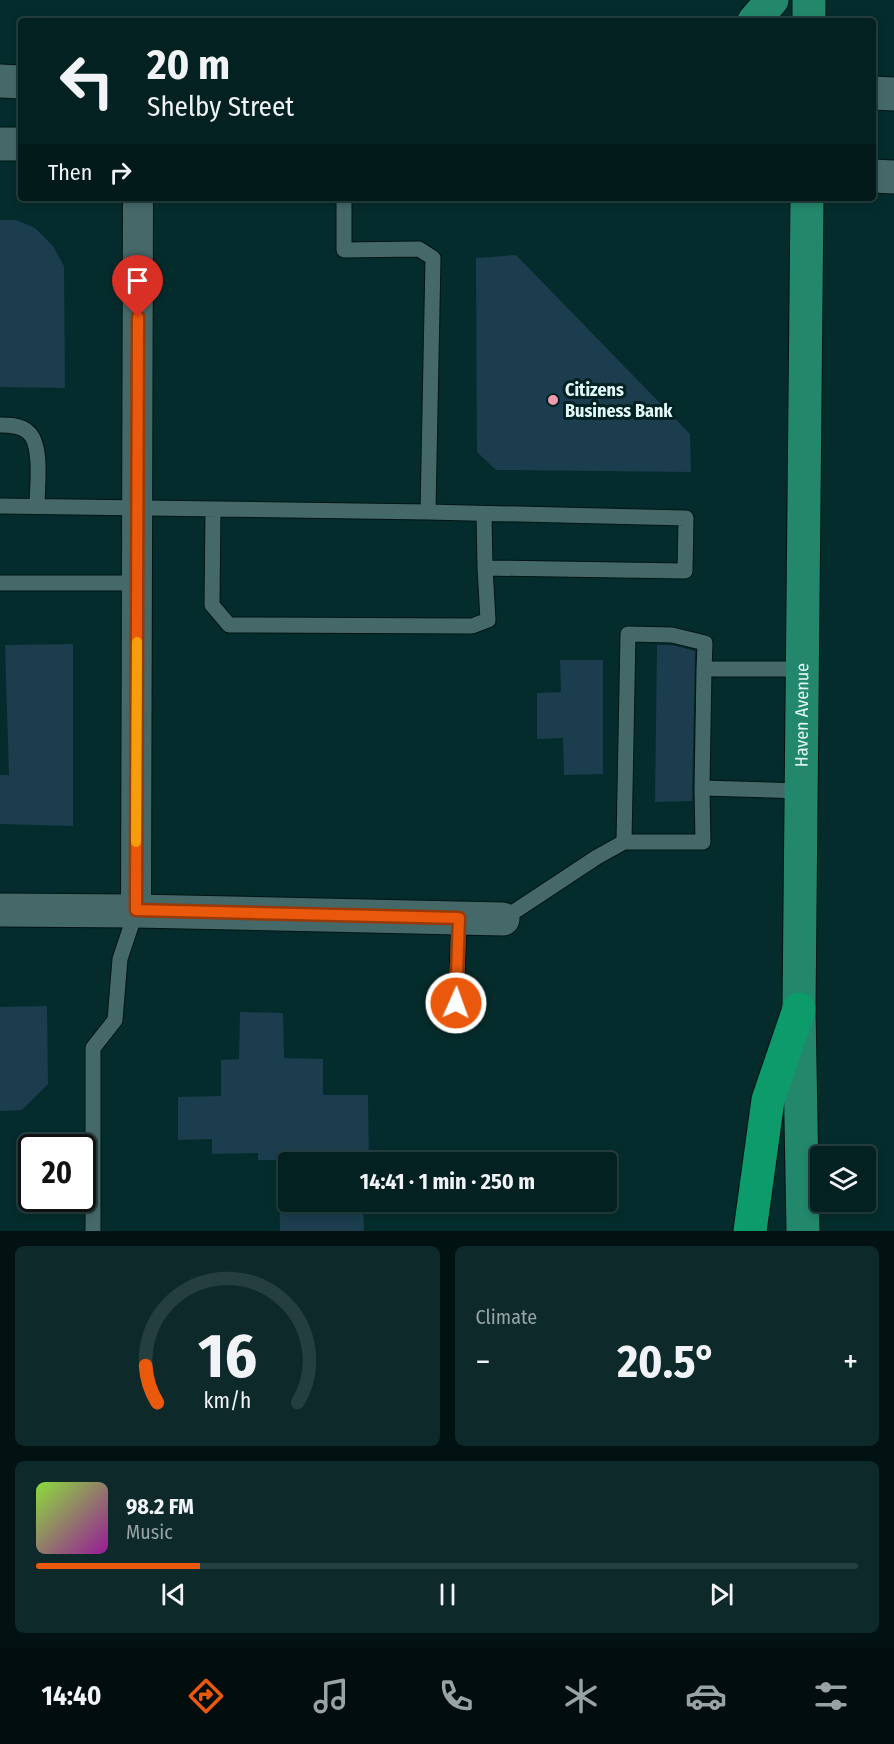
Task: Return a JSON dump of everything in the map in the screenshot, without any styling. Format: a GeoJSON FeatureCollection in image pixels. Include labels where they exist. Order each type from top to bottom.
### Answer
{"type":"FeatureCollection","features":[{"type":"Feature","properties":{"kind":"highway"},"geometry":{"type":"LineString","coordinates":[[750,1231],[768,1100],[799,1009]]}},
{"type":"Feature","properties":{"kind":"main road"},"geometry":{"type":"LineString","coordinates":[[757,18],[772,0]]}},
{"type":"Feature","properties":{"kind":"main road"},"geometry":{"type":"LineString","coordinates":[[809,0],[809,18]]}},
{"type":"Feature","properties":{"kind":"main road","name":"Haven Avenue"},"geometry":{"type":"LineString","coordinates":[[803,1231],[799,1009],[807,201]]}},
{"type":"Feature","properties":{"kind":"street"},"geometry":{"type":"LineString","coordinates":[[0,81],[18,81]]}},
{"type":"Feature","properties":{"kind":"street"},"geometry":{"type":"LineString","coordinates":[[876,93],[894,94]]}},
{"type":"Feature","properties":{"kind":"street"},"geometry":{"type":"LineString","coordinates":[[0,144],[18,144]]}},
{"type":"Feature","properties":{"kind":"street"},"geometry":{"type":"LineString","coordinates":[[876,176],[894,177]]}},
{"type":"Feature","properties":{"kind":"street"},"geometry":{"type":"LineString","coordinates":[[136,910],[138,201]]}},
{"type":"Feature","properties":{"kind":"street"},"geometry":{"type":"LineString","coordinates":[[0,910],[136,910],[503,919]]}},
{"type":"Feature","properties":{"kind":"lane"},"geometry":{"type":"LineString","coordinates":[[344,201],[344,250],[419,249],[433,258],[428,512]]}},
{"type":"Feature","properties":{"kind":"lane"},"geometry":{"type":"LineString","coordinates":[[0,425],[28,431],[37,446],[37,506]]}},
{"type":"Feature","properties":{"kind":"lane"},"geometry":{"type":"LineString","coordinates":[[0,506],[686,518],[685,571],[485,568]]}},
{"type":"Feature","properties":{"kind":"lane"},"geometry":{"type":"LineString","coordinates":[[213,509],[212,605],[229,625],[472,626],[488,620],[484,514]]}},
{"type":"Feature","properties":{"kind":"lane"},"geometry":{"type":"LineString","coordinates":[[0,582],[137,582]]}},
{"type":"Feature","properties":{"kind":"lane"},"geometry":{"type":"LineString","coordinates":[[503,919],[597,857],[624,842],[703,842],[705,643],[672,635],[628,634],[624,842]]}},
{"type":"Feature","properties":{"kind":"lane"},"geometry":{"type":"LineString","coordinates":[[704,669],[803,669]]}},
{"type":"Feature","properties":{"kind":"lane"},"geometry":{"type":"LineString","coordinates":[[702,788],[802,791]]}},
{"type":"Feature","properties":{"kind":"lane"},"geometry":{"type":"LineString","coordinates":[[93,1231],[93,1048],[115,1020],[120,959],[136,910]]}},
{"type":"Feature","properties":{"kind":"lane"},"geometry":{"type":"LineString","coordinates":[[456,1003],[459,918]]}},
{"type":"Feature","properties":{"kind":"building"},"geometry":{"type":"Polygon","coordinates":[[[0,220],[16,220],[35,228],[53,246],[64,266],[65,388],[0,387],[0,220]]]}},
{"type":"Feature","properties":{"kind":"building"},"geometry":{"type":"Polygon","coordinates":[[[516,255],[690,434],[691,472],[496,470],[477,452],[476,258],[516,255]]]}},
{"type":"Feature","properties":{"kind":"building"},"geometry":{"type":"Polygon","coordinates":[[[73,644],[73,826],[0,824],[0,775],[9,775],[5,645],[73,644]]]}},
{"type":"Feature","properties":{"kind":"building"},"geometry":{"type":"Polygon","coordinates":[[[657,645],[672,645],[695,651],[692,801],[655,802],[657,645]]]}},
{"type":"Feature","properties":{"kind":"building"},"geometry":{"type":"Polygon","coordinates":[[[560,660],[603,660],[603,774],[564,775],[563,738],[537,739],[537,693],[561,692],[560,660]]]}},
{"type":"Feature","properties":{"kind":"building"},"geometry":{"type":"Polygon","coordinates":[[[47,1006],[48,1084],[22,1110],[0,1111],[0,1007],[47,1006]]]}},
{"type":"Feature","properties":{"kind":"building"},"geometry":{"type":"Polygon","coordinates":[[[240,1012],[283,1013],[284,1058],[323,1059],[323,1095],[368,1095],[369,1152],[278,1152],[278,1160],[258,1160],[258,1153],[212,1154],[212,1139],[178,1140],[178,1097],[221,1096],[221,1060],[239,1059],[240,1012]]]}},
{"type":"Feature","properties":{"kind":"building"},"geometry":{"type":"Polygon","coordinates":[[[280,1212],[363,1212],[364,1231],[280,1231],[280,1212]]]}},
{"type":"Feature","properties":{"kind":"slow traffic"},"geometry":{"type":"LineString","coordinates":[[136,842],[137,642]]}},
{"type":"Feature","properties":{"kind":"place","name":"Citizens Business Bank"},"geometry":{"type":"Point","coordinates":[553,400]}},
{"type":"Feature","properties":{"kind":"route"},"geometry":{"type":"LineString","coordinates":[[138,317],[136,910],[459,918],[456,1003]]}}]}
